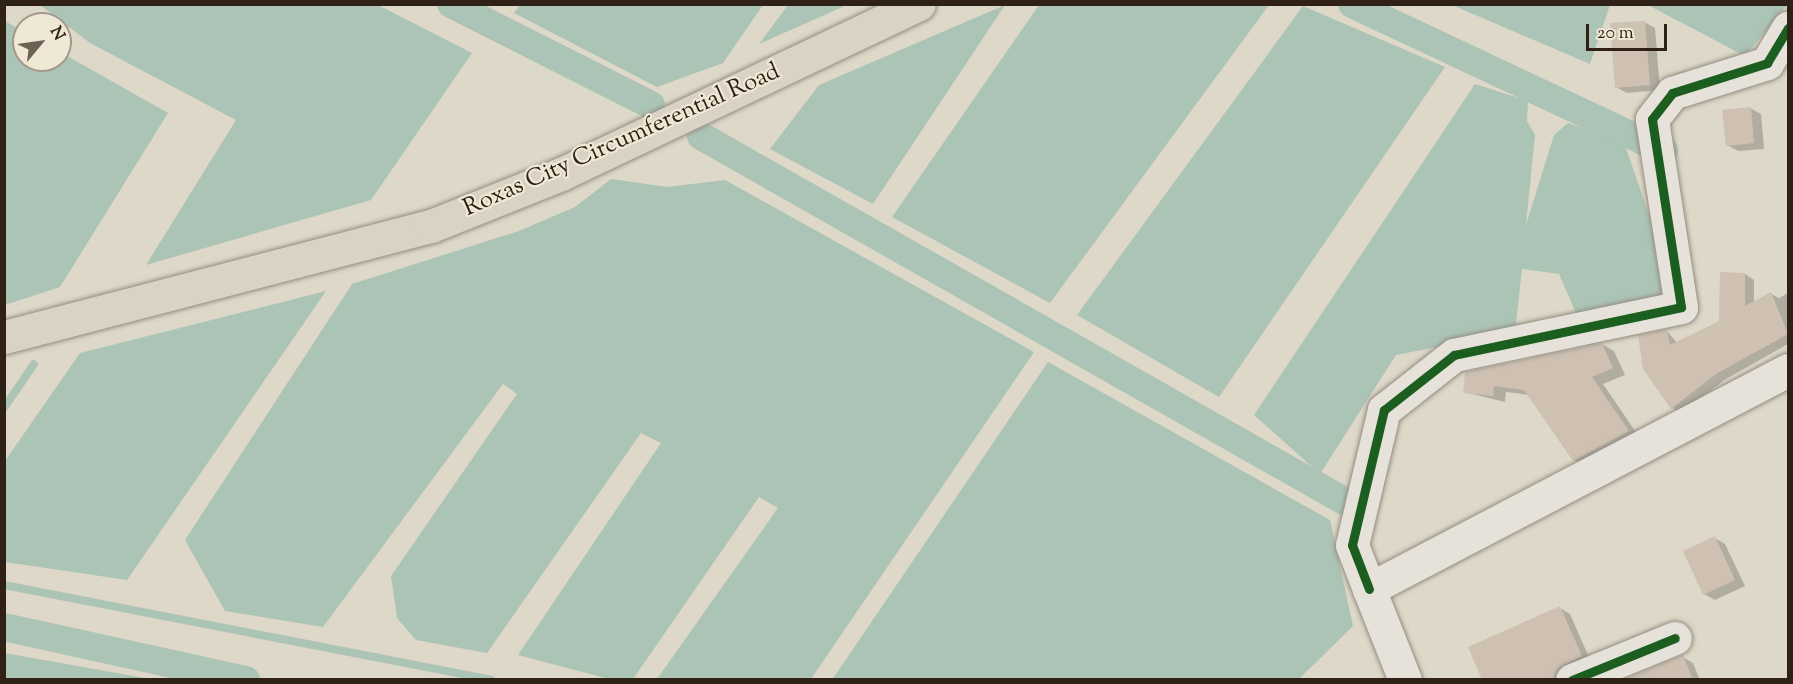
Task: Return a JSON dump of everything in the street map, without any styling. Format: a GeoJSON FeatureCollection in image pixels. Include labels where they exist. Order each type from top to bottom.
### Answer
{"type":"FeatureCollection","features":[{"type":"Feature","properties":{"kind":"main road","name":"Roxas City Circumferential Road"},"geometry":{"type":"LineString","coordinates":[[4,337],[431,225],[561,174],[919,4]]}},
{"type":"Feature","properties":{"kind":"street"},"geometry":{"type":"LineString","coordinates":[[1405,680],[1352,545],[1384,410],[1454,355],[1681,307],[1652,119],[1672,93],[1767,63],[1788,28]]}},
{"type":"Feature","properties":{"kind":"street"},"geometry":{"type":"LineString","coordinates":[[1369,589],[1788,370]]}},
{"type":"Feature","properties":{"kind":"street"},"geometry":{"type":"LineString","coordinates":[[1572,680],[1675,638]]}},
{"type":"Feature","properties":{"kind":"shaded area"},"geometry":{"type":"Polygon","coordinates":[[[788,4],[847,5],[759,44],[788,4]]]}},
{"type":"Feature","properties":{"kind":"shaded area"},"geometry":{"type":"Polygon","coordinates":[[[1788,4],[1745,56],[1648,5],[1788,4]]]}},
{"type":"Feature","properties":{"kind":"shaded area"},"geometry":{"type":"Polygon","coordinates":[[[40,5],[378,5],[472,53],[371,200],[146,265],[236,120],[90,43],[72,29],[72,12],[49,12],[40,5]]]}},
{"type":"Feature","properties":{"kind":"shaded area"},"geometry":{"type":"Polygon","coordinates":[[[520,5],[763,5],[723,63],[657,87],[514,13],[520,5]]]}},
{"type":"Feature","properties":{"kind":"shaded area"},"geometry":{"type":"Polygon","coordinates":[[[1005,5],[873,204],[770,149],[819,85],[1005,5]]]}},
{"type":"Feature","properties":{"kind":"shaded area"},"geometry":{"type":"Polygon","coordinates":[[[1039,5],[1269,5],[1050,303],[892,217],[1039,5]]]}},
{"type":"Feature","properties":{"kind":"shaded area"},"geometry":{"type":"Polygon","coordinates":[[[1452,5],[1610,5],[1590,64],[1452,5]]]}},
{"type":"Feature","properties":{"kind":"shaded area"},"geometry":{"type":"Polygon","coordinates":[[[1303,6],[1445,67],[1219,397],[1077,315],[1303,6]]]}},
{"type":"Feature","properties":{"kind":"shaded area"},"geometry":{"type":"Polygon","coordinates":[[[5,21],[12,25],[12,72],[72,72],[72,59],[168,113],[60,287],[5,305],[5,21]]]}},
{"type":"Feature","properties":{"kind":"shaded area"},"geometry":{"type":"Polygon","coordinates":[[[1475,84],[1528,101],[1527,121],[1535,135],[1526,225],[1554,135],[1568,123],[1624,142],[1685,320],[1590,345],[1559,274],[1522,269],[1515,332],[1396,355],[1320,474],[1254,415],[1475,84]]]}},
{"type":"Feature","properties":{"kind":"shaded area"},"geometry":{"type":"Polygon","coordinates":[[[611,179],[667,187],[725,180],[1034,352],[811,679],[657,679],[778,508],[759,497],[633,679],[609,679],[518,655],[661,443],[641,433],[487,653],[416,640],[397,618],[391,576],[517,394],[503,384],[323,627],[225,611],[185,540],[352,284],[519,231],[575,207],[611,179]]]}},
{"type":"Feature","properties":{"kind":"shaded area"},"geometry":{"type":"Polygon","coordinates":[[[326,291],[127,580],[5,562],[5,461],[80,353],[326,291]]]}},
{"type":"Feature","properties":{"kind":"shaded area"},"geometry":{"type":"Polygon","coordinates":[[[1048,362],[1330,520],[1353,626],[1299,679],[832,680],[1048,362]]]}},
{"type":"Feature","properties":{"kind":"shaded area"},"geometry":{"type":"Polygon","coordinates":[[[5,653],[150,679],[5,679],[5,653]]]}},
{"type":"Feature","properties":{"kind":"building"},"geometry":{"type":"Polygon","coordinates":[[[1645,21],[1650,85],[1615,88],[1610,23],[1645,21]]]}},
{"type":"Feature","properties":{"kind":"building"},"geometry":{"type":"Polygon","coordinates":[[[1751,107],[1754,143],[1726,146],[1722,110],[1751,107]]]}},
{"type":"Feature","properties":{"kind":"building"},"geometry":{"type":"Polygon","coordinates":[[[1720,272],[1745,273],[1745,306],[1771,292],[1788,334],[1716,374],[1671,409],[1643,369],[1638,335],[1667,329],[1670,345],[1719,321],[1720,272]]]}},
{"type":"Feature","properties":{"kind":"building"},"geometry":{"type":"Polygon","coordinates":[[[1602,343],[1613,368],[1592,377],[1629,431],[1573,461],[1524,390],[1494,386],[1493,396],[1463,393],[1465,372],[1602,343]]]}},
{"type":"Feature","properties":{"kind":"building"},"geometry":{"type":"Polygon","coordinates":[[[1715,536],[1735,580],[1703,595],[1683,551],[1715,536]]]}},
{"type":"Feature","properties":{"kind":"building"},"geometry":{"type":"Polygon","coordinates":[[[1560,606],[1582,656],[1558,668],[1554,680],[1482,680],[1468,647],[1560,606]]]}},
{"type":"Feature","properties":{"kind":"building"},"geometry":{"type":"Polygon","coordinates":[[[1682,655],[1693,680],[1623,680],[1682,655]]]}},
{"type":"Feature","properties":{"kind":"waterway"},"geometry":{"type":"LineString","coordinates":[[451,4],[651,105]]}},
{"type":"Feature","properties":{"kind":"waterway"},"geometry":{"type":"LineString","coordinates":[[1352,4],[1664,151]]}},
{"type":"Feature","properties":{"kind":"waterway"},"geometry":{"type":"LineString","coordinates":[[701,136],[1344,501]]}},
{"type":"Feature","properties":{"kind":"waterway"},"geometry":{"type":"LineString","coordinates":[[4,408],[34,364]]}},
{"type":"Feature","properties":{"kind":"waterway"},"geometry":{"type":"LineString","coordinates":[[4,585],[491,680]]}},
{"type":"Feature","properties":{"kind":"waterway"},"geometry":{"type":"LineString","coordinates":[[4,627],[246,680]]}},
{"type":"Feature","properties":{"kind":"cycle path"},"geometry":{"type":"LineString","coordinates":[[1369,589],[1352,545],[1384,410],[1454,355],[1681,307],[1652,119],[1672,93],[1767,63],[1788,28]]}},
{"type":"Feature","properties":{"kind":"cycle path"},"geometry":{"type":"LineString","coordinates":[[1572,680],[1675,638]]}}]}
